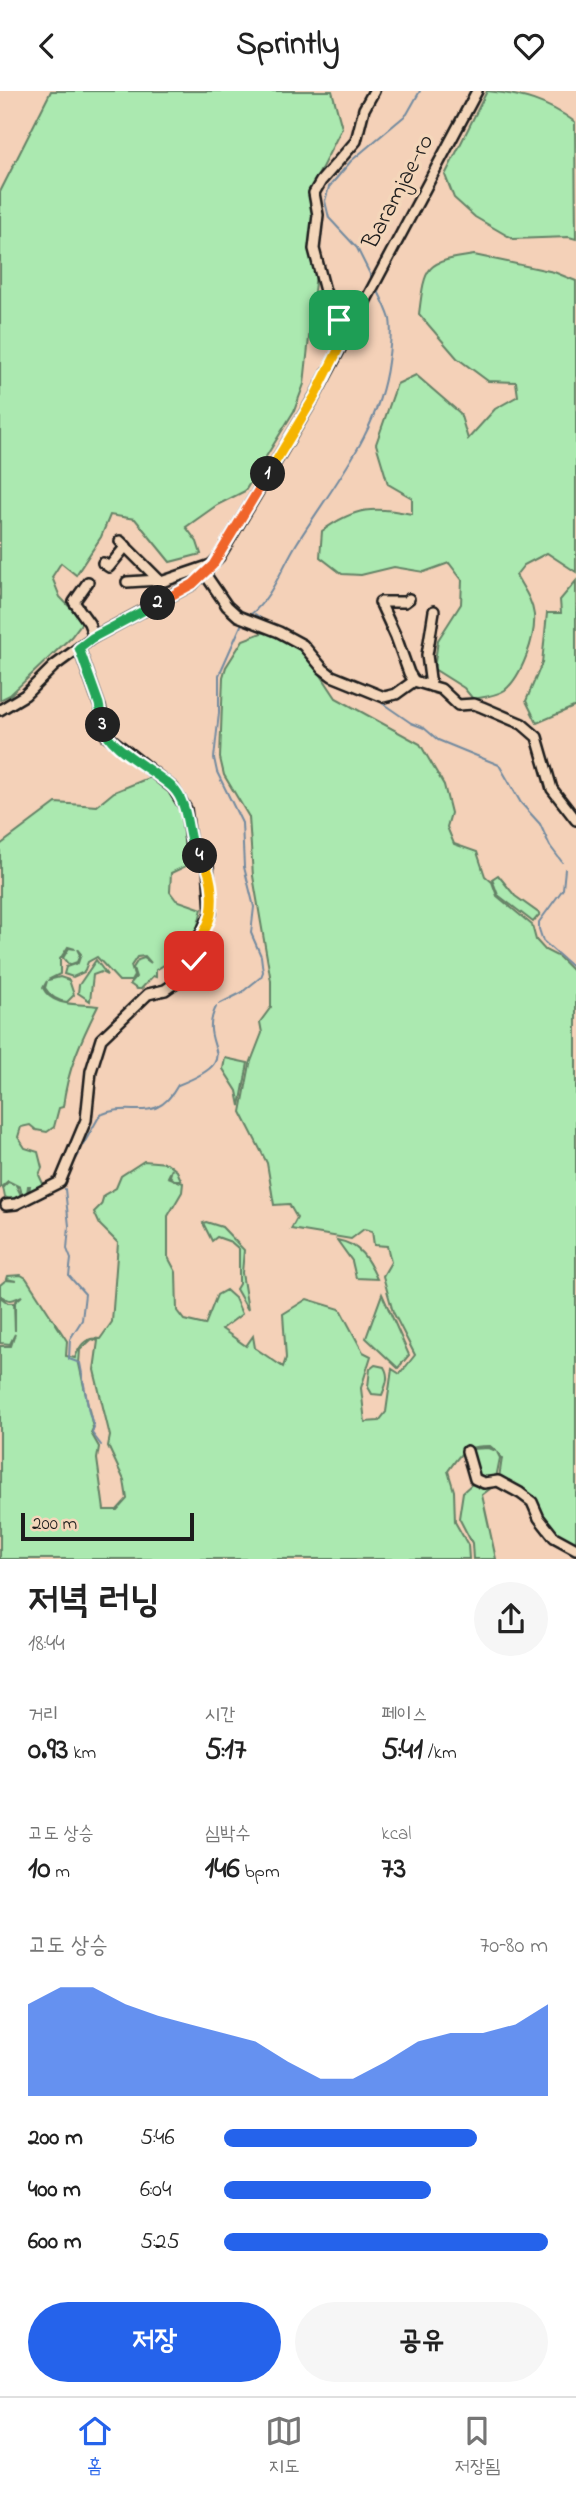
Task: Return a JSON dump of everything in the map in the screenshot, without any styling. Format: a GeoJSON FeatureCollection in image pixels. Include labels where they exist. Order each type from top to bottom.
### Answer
{"type":"FeatureCollection","features":[{"type":"Feature","properties":{"kind":"street"},"geometry":{"type":"LineString","coordinates":[[339,348],[339,320],[325,291],[314,249],[318,215],[314,193],[356,141],[364,109],[374,91]]}},
{"type":"Feature","properties":{"kind":"street","name":"Baramjae-ro"},"geometry":{"type":"LineString","coordinates":[[0,711],[25,695],[54,666],[94,637],[193,584],[213,565],[315,396],[370,287],[477,91]]}},
{"type":"Feature","properties":{"kind":"street"},"geometry":{"type":"LineString","coordinates":[[103,563],[109,566],[123,544],[160,581]]}},
{"type":"Feature","properties":{"kind":"street"},"geometry":{"type":"LineString","coordinates":[[127,582],[160,581],[213,565]]}},
{"type":"Feature","properties":{"kind":"street"},"geometry":{"type":"LineString","coordinates":[[205,574],[227,606],[238,615],[303,645],[332,676],[384,697],[396,694],[414,681],[432,685],[441,689],[458,705],[474,704],[522,724],[537,737],[552,789],[576,820]]}},
{"type":"Feature","properties":{"kind":"street"},"geometry":{"type":"LineString","coordinates":[[143,611],[160,581]]}},
{"type":"Feature","properties":{"kind":"street"},"geometry":{"type":"LineString","coordinates":[[88,582],[74,602],[89,622],[94,637]]}},
{"type":"Feature","properties":{"kind":"street"},"geometry":{"type":"LineString","coordinates":[[409,599],[405,602],[380,602],[414,681]]}},
{"type":"Feature","properties":{"kind":"street"},"geometry":{"type":"LineString","coordinates":[[432,685],[427,655],[432,638],[434,611]]}},
{"type":"Feature","properties":{"kind":"street"},"geometry":{"type":"LineString","coordinates":[[6,1205],[16,1204],[60,1182],[86,1120],[91,1071],[101,1039],[148,994],[165,990],[184,976],[194,961],[200,935],[211,913],[208,866],[191,847],[186,809],[173,787],[106,735],[99,704],[79,648]]}},
{"type":"Feature","properties":{"kind":"street"},"geometry":{"type":"LineString","coordinates":[[467,1451],[475,1479],[484,1482],[498,1481],[533,1502],[539,1518],[554,1537],[576,1549]]}},
{"type":"Feature","properties":{"kind":"green space"},"geometry":{"type":"Polygon","coordinates":[[[51,91],[332,91],[342,128],[309,193],[320,236],[304,384],[294,411],[245,491],[217,505],[186,527],[197,542],[201,554],[170,562],[135,519],[110,515],[101,537],[76,575],[61,563],[52,577],[60,597],[83,621],[71,637],[10,695],[0,700],[0,192],[51,91]]]}},
{"type":"Feature","properties":{"kind":"green space"},"geometry":{"type":"Polygon","coordinates":[[[487,91],[534,100],[575,122],[576,239],[513,239],[475,217],[454,198],[445,175],[487,91]]]}},
{"type":"Feature","properties":{"kind":"green space"},"geometry":{"type":"Polygon","coordinates":[[[474,255],[554,272],[576,281],[576,572],[547,553],[524,565],[516,575],[534,615],[533,634],[527,655],[517,675],[505,690],[473,699],[464,688],[434,669],[438,640],[461,604],[462,580],[449,563],[424,572],[394,567],[361,575],[342,574],[320,557],[322,531],[345,517],[376,510],[412,514],[412,498],[388,484],[376,444],[397,384],[416,375],[460,413],[468,439],[495,409],[518,396],[516,382],[488,381],[457,358],[419,314],[423,285],[430,269],[446,260],[474,255]]]}},
{"type":"Feature","properties":{"kind":"green space"},"geometry":{"type":"Polygon","coordinates":[[[576,581],[576,706],[537,723],[526,701],[542,663],[547,613],[561,613],[560,600],[576,581]]]}},
{"type":"Feature","properties":{"kind":"green space"},"geometry":{"type":"Polygon","coordinates":[[[269,630],[307,654],[336,698],[420,744],[444,785],[451,813],[447,827],[454,844],[477,852],[485,876],[492,882],[497,896],[532,925],[536,940],[545,950],[559,957],[576,974],[576,1545],[554,1533],[534,1497],[499,1478],[502,1458],[497,1452],[500,1458],[496,1478],[478,1478],[470,1449],[489,1448],[496,1451],[490,1446],[469,1448],[457,1458],[448,1471],[454,1491],[455,1522],[468,1545],[469,1559],[0,1559],[0,1346],[11,1346],[15,1334],[10,1344],[0,1343],[0,1297],[8,1303],[14,1303],[15,1331],[15,1302],[22,1296],[6,1299],[0,1295],[0,1285],[6,1280],[16,1281],[7,1279],[8,1276],[21,1275],[26,1278],[67,1341],[66,1356],[75,1358],[84,1343],[91,1339],[95,1338],[100,1339],[112,1322],[118,1243],[100,1225],[94,1212],[101,1205],[104,1195],[116,1188],[121,1176],[144,1161],[167,1163],[177,1171],[181,1180],[176,1180],[183,1183],[182,1192],[168,1216],[168,1257],[176,1272],[177,1311],[184,1320],[205,1325],[217,1295],[226,1290],[235,1298],[242,1314],[222,1329],[246,1346],[253,1336],[255,1348],[283,1367],[286,1358],[283,1314],[307,1299],[340,1309],[363,1352],[371,1356],[361,1388],[365,1422],[379,1421],[386,1412],[392,1369],[400,1374],[415,1355],[393,1312],[383,1276],[391,1262],[387,1246],[374,1245],[372,1231],[364,1229],[351,1239],[291,1229],[297,1218],[289,1204],[274,1205],[267,1163],[241,1112],[250,1064],[262,1033],[260,1022],[271,1007],[271,981],[253,876],[249,817],[224,775],[220,758],[223,677],[226,667],[243,640],[269,630]],[[92,1339],[80,1350],[79,1364],[93,1428],[91,1433],[99,1447],[97,1459],[104,1510],[117,1510],[127,1499],[124,1480],[108,1446],[110,1436],[94,1370],[98,1341],[92,1339]]]}},
{"type":"Feature","properties":{"kind":"green space"},"geometry":{"type":"Polygon","coordinates":[[[151,777],[176,798],[185,816],[189,837],[188,857],[186,866],[171,873],[170,892],[176,900],[202,909],[188,965],[169,982],[170,969],[164,965],[156,970],[156,977],[153,976],[141,989],[137,989],[130,984],[136,977],[133,968],[138,960],[144,958],[151,963],[145,956],[137,957],[131,966],[134,976],[131,981],[119,981],[97,957],[88,962],[84,972],[73,977],[64,974],[66,967],[78,963],[81,954],[77,949],[80,955],[77,962],[69,965],[63,958],[69,948],[75,949],[68,947],[60,959],[60,974],[48,980],[60,977],[69,980],[74,995],[67,1002],[55,998],[47,991],[47,981],[43,988],[53,999],[60,1002],[98,1006],[76,1055],[63,1107],[59,1108],[54,1127],[47,1132],[36,1130],[30,1125],[21,1127],[18,1137],[25,1148],[38,1152],[42,1168],[39,1175],[45,1188],[29,1193],[28,1186],[27,1193],[22,1194],[20,1187],[16,1185],[21,1195],[11,1200],[5,1197],[3,1187],[8,1182],[14,1184],[8,1181],[0,1188],[0,845],[56,803],[97,806],[114,792],[151,777]]]}},
{"type":"Feature","properties":{"kind":"green space"},"geometry":{"type":"Polygon","coordinates":[[[498,875],[515,896],[540,914],[533,922],[498,895],[492,879],[498,875]]]}},
{"type":"Feature","properties":{"kind":"green space"},"geometry":{"type":"Polygon","coordinates":[[[96,960],[107,975],[101,972],[93,975],[90,1001],[78,993],[79,985],[96,960]]]}},
{"type":"Feature","properties":{"kind":"green space"},"geometry":{"type":"Polygon","coordinates":[[[225,1058],[248,1063],[240,1106],[237,1091],[223,1069],[225,1058]]]}},
{"type":"Feature","properties":{"kind":"green space"},"geometry":{"type":"Polygon","coordinates":[[[203,1223],[222,1227],[244,1250],[242,1273],[248,1310],[236,1289],[239,1284],[239,1249],[231,1242],[217,1237],[212,1241],[203,1223]]]}},
{"type":"Feature","properties":{"kind":"green space"},"geometry":{"type":"Polygon","coordinates":[[[337,1240],[352,1245],[362,1253],[377,1279],[356,1278],[352,1261],[337,1240]]]}},
{"type":"Feature","properties":{"kind":"green space"},"geometry":{"type":"Polygon","coordinates":[[[382,1294],[409,1355],[398,1368],[366,1338],[382,1294]]]}},
{"type":"Feature","properties":{"kind":"green space"},"geometry":{"type":"Polygon","coordinates":[[[375,1365],[384,1367],[387,1374],[382,1395],[372,1394],[368,1387],[370,1369],[375,1365]]]}},
{"type":"Feature","properties":{"kind":"green space"},"geometry":{"type":"Polygon","coordinates":[[[473,1483],[495,1485],[482,1495],[496,1559],[473,1559],[472,1543],[459,1518],[463,1492],[473,1483]]]}},
{"type":"Feature","properties":{"kind":"waterway"},"geometry":{"type":"LineString","coordinates":[[372,278],[357,248],[329,218],[325,201],[329,187],[351,161],[407,114],[420,91]]}},
{"type":"Feature","properties":{"kind":"waterway"},"geometry":{"type":"LineString","coordinates":[[250,615],[271,591],[297,543],[353,457],[375,412],[383,388],[391,335],[390,319],[377,289]]}},
{"type":"Feature","properties":{"kind":"waterway"},"geometry":{"type":"LineString","coordinates":[[255,614],[267,623]]}},
{"type":"Feature","properties":{"kind":"waterway"},"geometry":{"type":"LineString","coordinates":[[219,1004],[241,993],[261,977],[263,972],[261,956],[251,933],[254,907],[244,867],[242,823],[217,772],[214,758],[219,713],[219,675],[243,621]]}},
{"type":"Feature","properties":{"kind":"waterway"},"geometry":{"type":"LineString","coordinates":[[382,703],[411,723],[424,728],[438,740],[499,765],[521,803],[540,824],[550,846],[562,862]]}},
{"type":"Feature","properties":{"kind":"waterway"},"geometry":{"type":"LineString","coordinates":[[565,869],[563,889],[539,922],[539,929],[543,941],[576,970]]}},
{"type":"Feature","properties":{"kind":"waterway"},"geometry":{"type":"LineString","coordinates":[[83,1145],[100,1115],[112,1111],[152,1109],[169,1098],[178,1085],[211,1067],[216,1059],[211,1033],[211,1021],[216,1007]]}},
{"type":"Feature","properties":{"kind":"waterway"},"geometry":{"type":"LineString","coordinates":[[71,1167],[79,1154]]}},
{"type":"Feature","properties":{"kind":"waterway"},"geometry":{"type":"LineString","coordinates":[[65,1189],[69,1226],[67,1249],[71,1259],[69,1276],[85,1294],[82,1320],[70,1339],[69,1359],[80,1363],[94,1427],[92,1433],[101,1445]]}},
{"type":"Feature","properties":{"kind":"route"},"geometry":{"type":"LineString","coordinates":[[194,961],[200,935],[211,913],[208,866],[191,847],[186,809],[173,787],[115,745],[106,735],[99,704],[79,648],[92,638],[193,584],[219,557],[324,379],[339,348],[339,320]]}}]}
